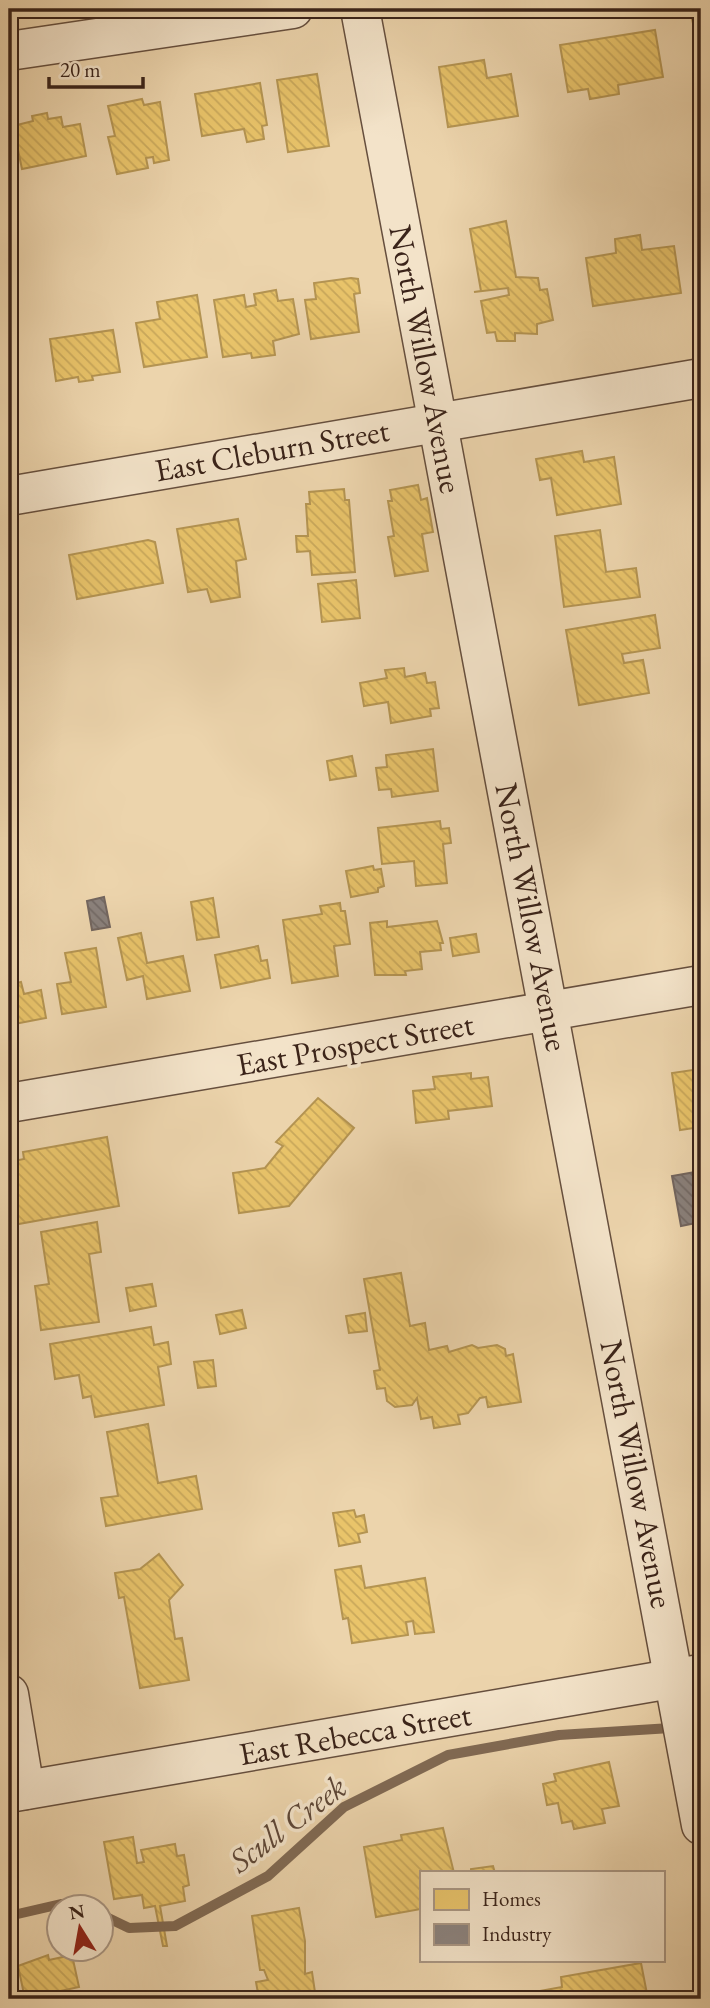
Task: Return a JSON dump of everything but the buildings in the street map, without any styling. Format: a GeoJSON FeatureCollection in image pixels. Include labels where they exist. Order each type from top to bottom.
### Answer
{"type":"FeatureCollection","features":[{"type":"Feature","properties":{"kind":"street"},"geometry":{"type":"LineString","coordinates":[[9,51],[293,9]]}},
{"type":"Feature","properties":{"kind":"street","name":"North Willow Avenue"},"geometry":{"type":"LineString","coordinates":[[360,9],[550,1011],[689,1676],[701,1825]]}},
{"type":"Feature","properties":{"kind":"street","name":"East Cleburn Street"},"geometry":{"type":"LineString","coordinates":[[9,496],[438,421],[701,379]]}},
{"type":"Feature","properties":{"kind":"street","name":"East Prospect Street"},"geometry":{"type":"LineString","coordinates":[[9,1103],[701,985]]}},
{"type":"Feature","properties":{"kind":"street","name":"East Rebecca Street"},"geometry":{"type":"LineString","coordinates":[[17,1791],[689,1676]]}},
{"type":"Feature","properties":{"kind":"street"},"geometry":{"type":"LineString","coordinates":[[9,1694],[17,1791]]}},
{"type":"Feature","properties":{"kind":"waterway","name":"Scull Creek"},"geometry":{"type":"LineString","coordinates":[[116,1922],[129,1928],[175,1926],[268,1876],[344,1807],[448,1755],[559,1735],[671,1728]]}},
{"type":"Feature","properties":{"kind":"waterway","name":"Scull Creek"},"geometry":{"type":"LineString","coordinates":[[9,1916],[46,1907]]}}]}
